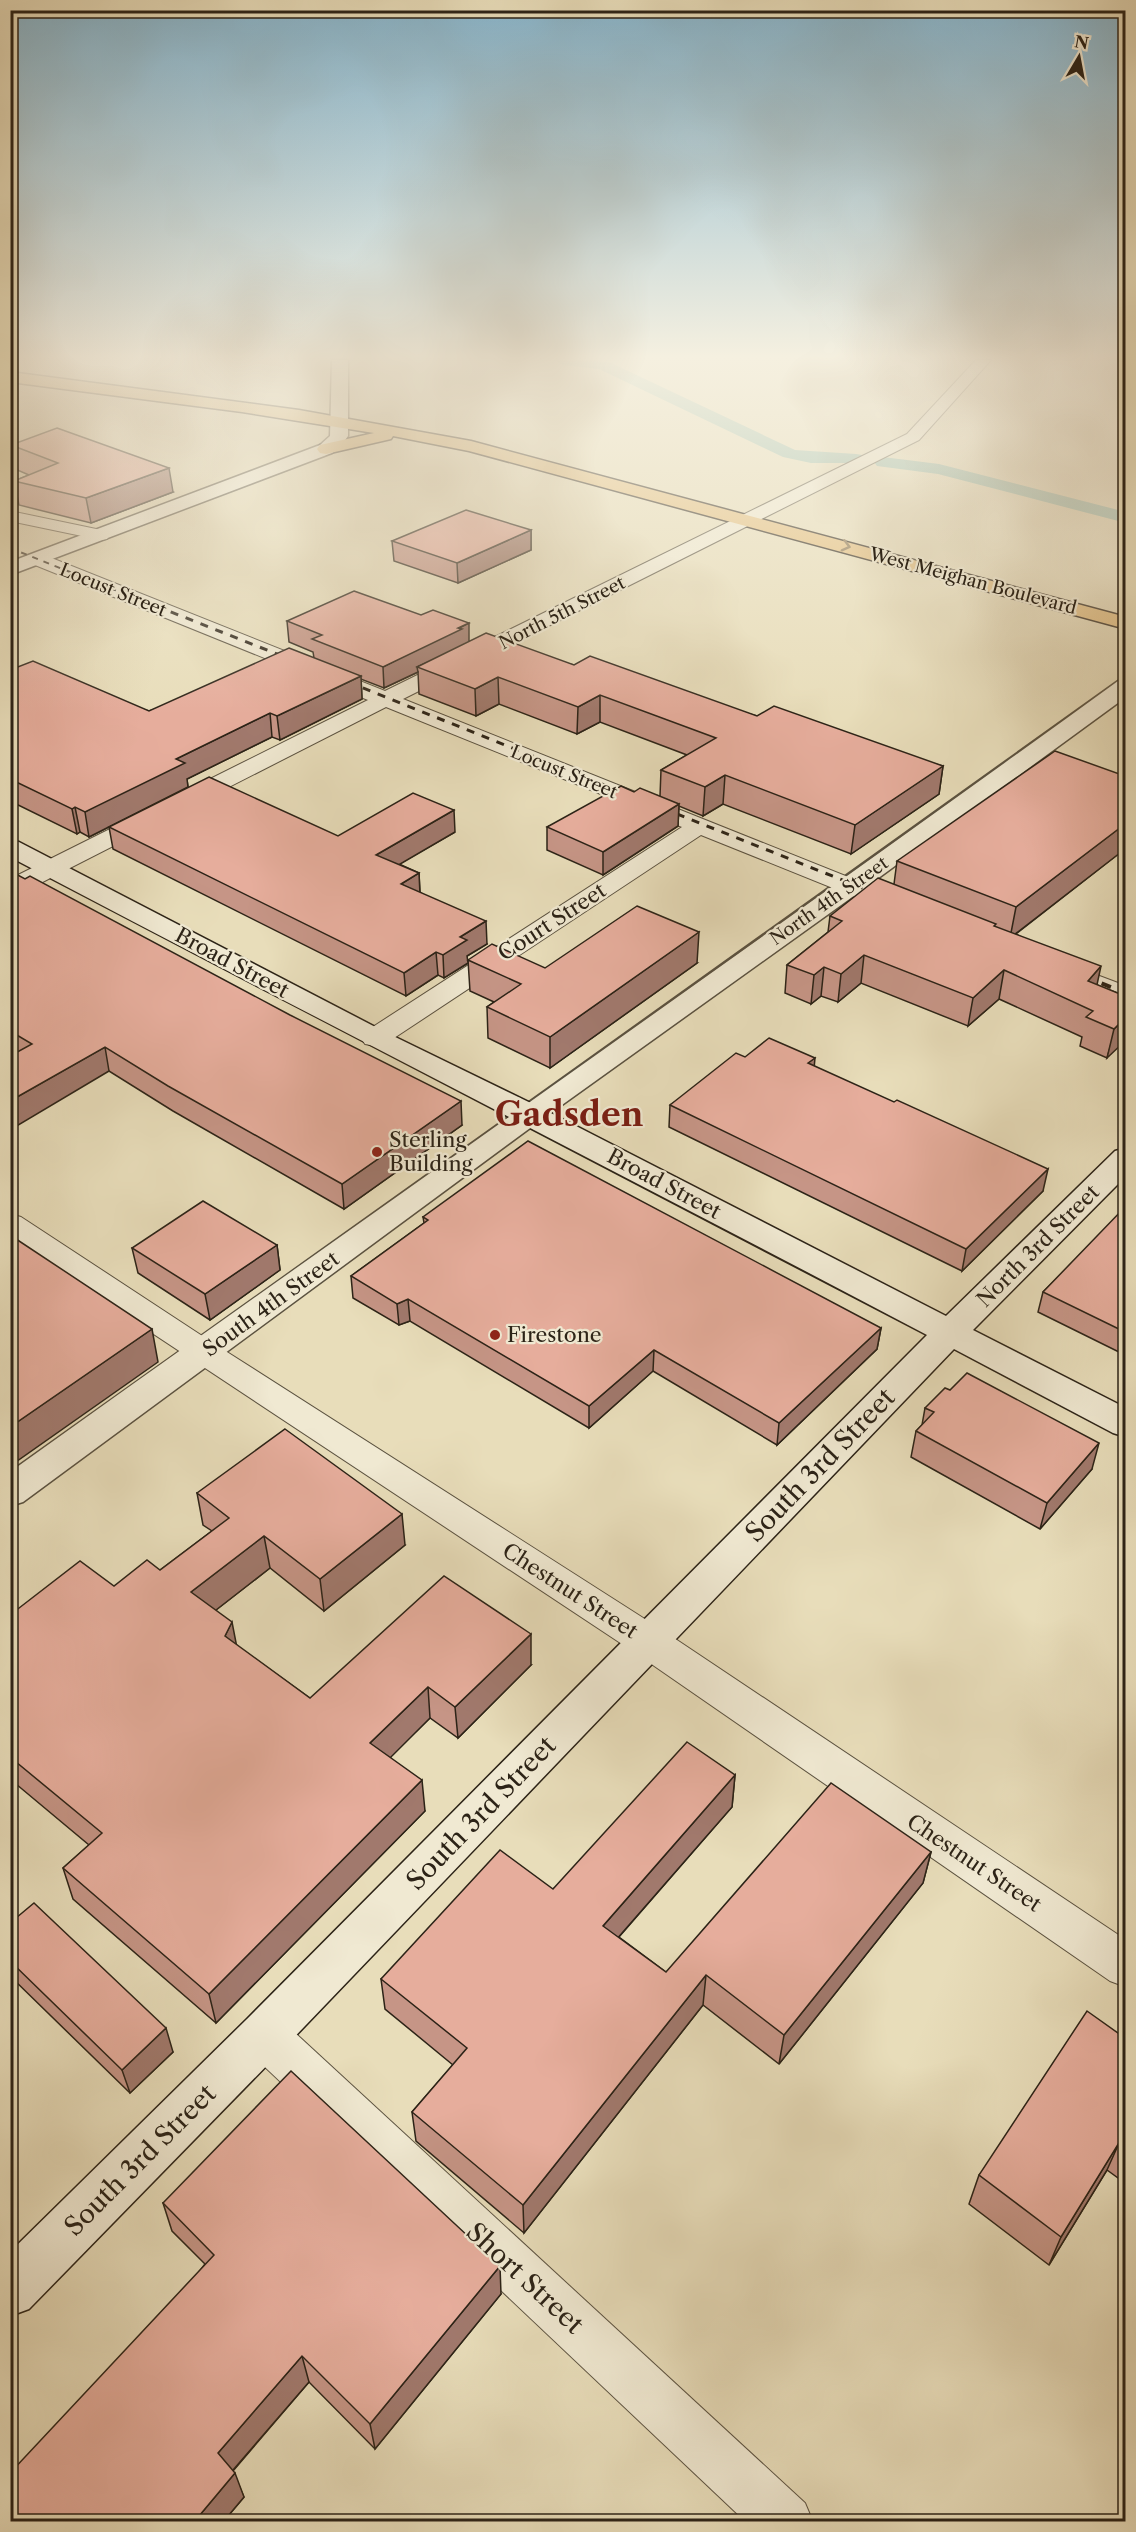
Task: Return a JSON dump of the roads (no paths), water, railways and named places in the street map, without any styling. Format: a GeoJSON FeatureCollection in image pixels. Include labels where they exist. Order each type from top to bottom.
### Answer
{"type":"FeatureCollection","features":[{"type":"Feature","properties":{"kind":"highway","name":"West Meighan Boulevard"},"geometry":{"type":"LineString","coordinates":[[611,478],[751,510],[1125,623]]}},
{"type":"Feature","properties":{"kind":"highway"},"geometry":{"type":"LineString","coordinates":[[775,507],[795,513]]}},
{"type":"Feature","properties":{"kind":"highway","name":"West Meighan Boulevard"},"geometry":{"type":"LineString","coordinates":[[868,534],[1125,604]]}},
{"type":"Feature","properties":{"kind":"street"},"geometry":{"type":"LineString","coordinates":[[10,569],[250,478]]}},
{"type":"Feature","properties":{"kind":"street","name":"North 5th Street"},"geometry":{"type":"LineString","coordinates":[[10,889],[383,700],[434,677],[751,510],[775,507],[832,478]]}},
{"type":"Feature","properties":{"kind":"street"},"geometry":{"type":"LineString","coordinates":[[10,516],[101,535]]}},
{"type":"Feature","properties":{"kind":"street","name":"Locust Street"},"geometry":{"type":"LineString","coordinates":[[37,559],[383,700],[906,908]]}},
{"type":"Feature","properties":{"kind":"street","name":"North 4th Street"},"geometry":{"type":"LineString","coordinates":[[530,1114],[1125,686]]}},
{"type":"Feature","properties":{"kind":"street","name":"Court Street"},"geometry":{"type":"LineString","coordinates":[[375,1038],[699,826]]}},
{"type":"Feature","properties":{"kind":"street","name":"Broad Street"},"geometry":{"type":"LineString","coordinates":[[10,847],[375,1038],[530,1114],[1125,1424]]}},
{"type":"Feature","properties":{"kind":"street"},"geometry":{"type":"LineString","coordinates":[[1038,960],[1125,996]]}},
{"type":"Feature","properties":{"kind":"street","name":"South 4th Street"},"geometry":{"type":"LineString","coordinates":[[10,1492],[530,1114]]}},
{"type":"Feature","properties":{"kind":"street","name":"North 3rd Street"},"geometry":{"type":"LineString","coordinates":[[949,1333],[1125,1158]]}},
{"type":"Feature","properties":{"kind":"street","name":"Chestnut Street"},"geometry":{"type":"LineString","coordinates":[[10,1224],[204,1353],[648,1641],[1125,1966]]}},
{"type":"Feature","properties":{"kind":"street","name":"South 3rd Street"},"geometry":{"type":"LineString","coordinates":[[10,2290],[264,2035],[949,1333]]}},
{"type":"Feature","properties":{"kind":"street","name":"Short Street"},"geometry":{"type":"LineString","coordinates":[[264,2035],[786,2522]]}},
{"type":"Feature","properties":{"kind":"waterway"},"geometry":{"type":"LineString","coordinates":[[974,478],[1126,518]]}},
{"type":"Feature","properties":{"kind":"railway"},"geometry":{"type":"LineString","coordinates":[[10,548],[145,602]]}},
{"type":"Feature","properties":{"kind":"railway"},"geometry":{"type":"LineString","coordinates":[[141,600],[292,660]]}},
{"type":"Feature","properties":{"kind":"railway"},"geometry":{"type":"LineString","coordinates":[[348,682],[632,796]]}},
{"type":"Feature","properties":{"kind":"railway"},"geometry":{"type":"LineString","coordinates":[[662,808],[880,895]]}},
{"type":"Feature","properties":{"kind":"railway"},"geometry":{"type":"LineString","coordinates":[[1083,976],[1126,993]]}},
{"type":"Feature","properties":{"kind":"place","name":"Sterling Building"},"geometry":{"type":"Point","coordinates":[377,1152]}},
{"type":"Feature","properties":{"kind":"place","name":"Firestone"},"geometry":{"type":"Point","coordinates":[495,1335]}},
{"type":"Feature","properties":{"kind":"district","name":"Gadsden"},"geometry":{"type":"Point","coordinates":[569,1114]}}]}
